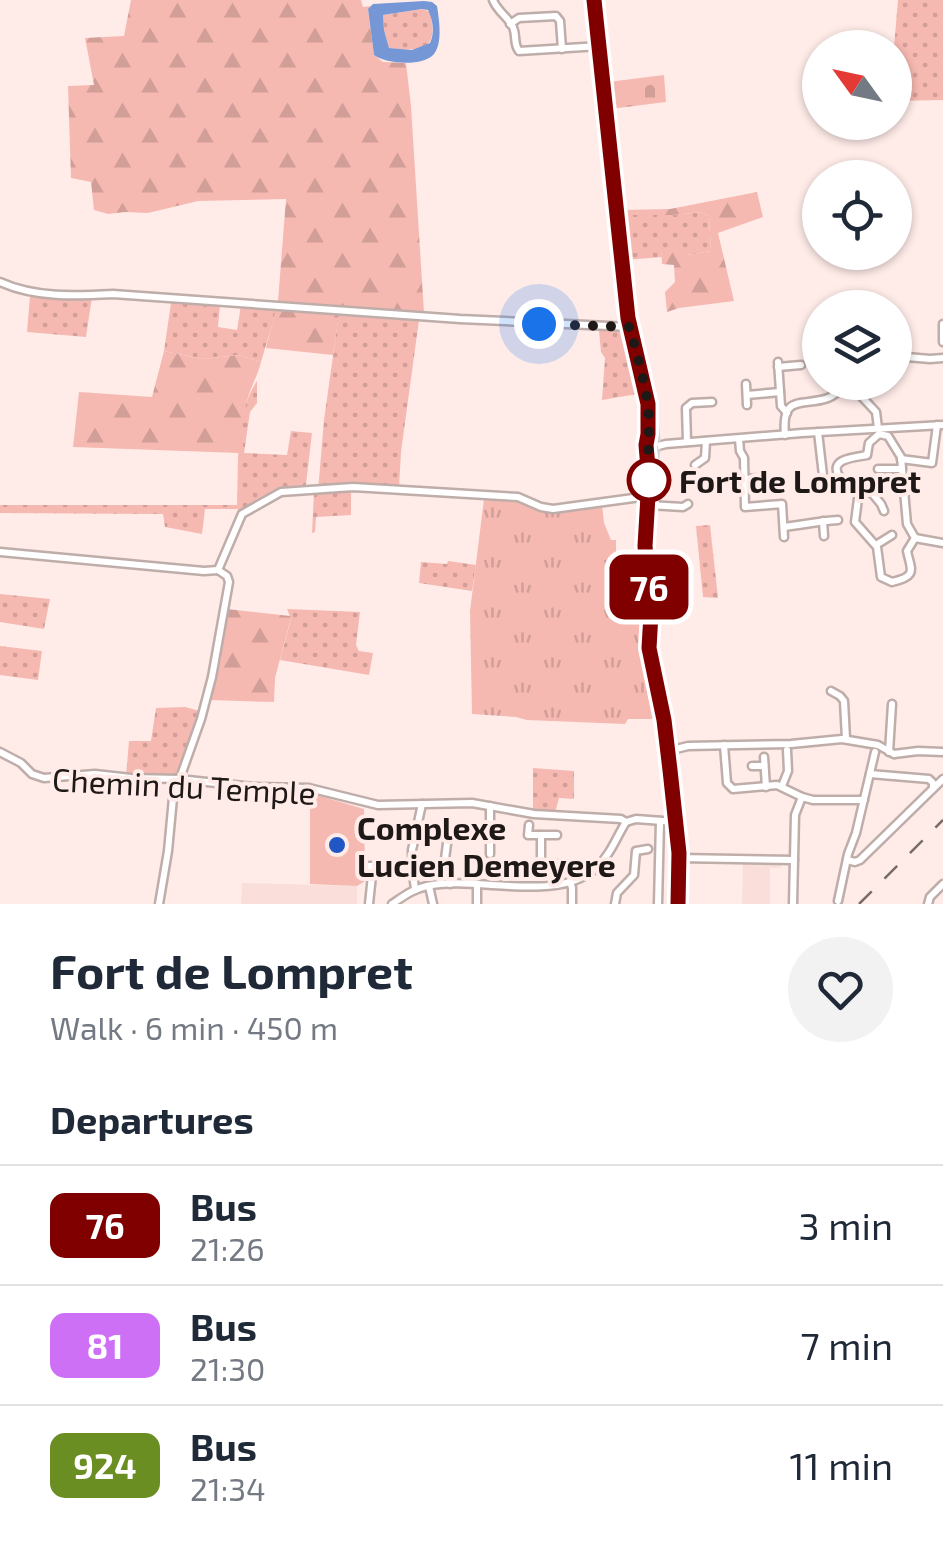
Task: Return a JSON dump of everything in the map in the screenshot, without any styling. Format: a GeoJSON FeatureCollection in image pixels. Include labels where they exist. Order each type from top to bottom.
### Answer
{"type":"FeatureCollection","features":[{"type":"Feature","properties":{"kind":"main road"},"geometry":{"type":"LineString","coordinates":[[594,0],[630,327],[653,444],[645,546],[651,614],[649,648],[668,750],[679,858],[678,904]]}},
{"type":"Feature","properties":{"kind":"street"},"geometry":{"type":"LineString","coordinates":[[493,0],[513,29],[519,51],[600,46]]}},
{"type":"Feature","properties":{"kind":"street"},"geometry":{"type":"LineString","coordinates":[[510,24],[519,18],[556,16],[560,21],[562,49]]}},
{"type":"Feature","properties":{"kind":"street"},"geometry":{"type":"LineString","coordinates":[[0,282],[25,291],[68,295],[113,294],[460,320],[630,327]]}},
{"type":"Feature","properties":{"kind":"street"},"geometry":{"type":"LineString","coordinates":[[943,324],[943,342]]}},
{"type":"Feature","properties":{"kind":"street"},"geometry":{"type":"LineString","coordinates":[[912,358],[943,358]]}},
{"type":"Feature","properties":{"kind":"street"},"geometry":{"type":"LineString","coordinates":[[787,413],[781,406],[778,364],[799,368]]}},
{"type":"Feature","properties":{"kind":"street"},"geometry":{"type":"LineString","coordinates":[[746,384],[747,400],[780,392]]}},
{"type":"Feature","properties":{"kind":"street"},"geometry":{"type":"LineString","coordinates":[[785,435],[787,413],[799,402],[814,400]]}},
{"type":"Feature","properties":{"kind":"street"},"geometry":{"type":"LineString","coordinates":[[865,400],[876,412],[879,430],[869,442],[867,455],[846,458],[838,465],[840,476],[860,493],[855,522],[876,545],[880,576],[886,581],[904,578],[912,570],[907,550],[915,538]]}},
{"type":"Feature","properties":{"kind":"street"},"geometry":{"type":"LineString","coordinates":[[687,442],[686,408],[692,403],[712,402]]}},
{"type":"Feature","properties":{"kind":"street"},"geometry":{"type":"LineString","coordinates":[[653,444],[940,425],[934,461],[930,464],[901,458]]}},
{"type":"Feature","properties":{"kind":"street"},"geometry":{"type":"LineString","coordinates":[[879,430],[891,440],[901,458],[907,524],[915,538]]}},
{"type":"Feature","properties":{"kind":"street"},"geometry":{"type":"LineString","coordinates":[[818,432],[824,484]]}},
{"type":"Feature","properties":{"kind":"street"},"geometry":{"type":"LineString","coordinates":[[739,439],[744,458],[745,507],[782,504],[784,537]]}},
{"type":"Feature","properties":{"kind":"street"},"geometry":{"type":"LineString","coordinates":[[696,464],[705,458],[706,441]]}},
{"type":"Feature","properties":{"kind":"street"},"geometry":{"type":"LineString","coordinates":[[878,469],[901,469]]}},
{"type":"Feature","properties":{"kind":"street"},"geometry":{"type":"LineString","coordinates":[[743,479],[762,478]]}},
{"type":"Feature","properties":{"kind":"street"},"geometry":{"type":"LineString","coordinates":[[218,570],[241,515],[282,492],[353,486],[521,498],[553,510],[647,501],[683,507],[688,504]]}},
{"type":"Feature","properties":{"kind":"street"},"geometry":{"type":"LineString","coordinates":[[860,493],[871,492],[884,511]]}},
{"type":"Feature","properties":{"kind":"street"},"geometry":{"type":"LineString","coordinates":[[823,520],[824,536]]}},
{"type":"Feature","properties":{"kind":"street"},"geometry":{"type":"LineString","coordinates":[[784,527],[838,520]]}},
{"type":"Feature","properties":{"kind":"street"},"geometry":{"type":"LineString","coordinates":[[876,545],[892,535]]}},
{"type":"Feature","properties":{"kind":"street"},"geometry":{"type":"LineString","coordinates":[[915,538],[943,543]]}},
{"type":"Feature","properties":{"kind":"street"},"geometry":{"type":"LineString","coordinates":[[0,552],[204,572],[218,570],[228,576],[222,629],[201,719],[172,802],[159,904]]}},
{"type":"Feature","properties":{"kind":"street"},"geometry":{"type":"LineString","coordinates":[[830,691],[844,701],[846,739]]}},
{"type":"Feature","properties":{"kind":"street"},"geometry":{"type":"LineString","coordinates":[[892,704],[892,753]]}},
{"type":"Feature","properties":{"kind":"street"},"geometry":{"type":"LineString","coordinates":[[668,750],[846,739],[892,753],[943,752]]}},
{"type":"Feature","properties":{"kind":"street"},"geometry":{"type":"LineString","coordinates":[[724,745],[728,786],[736,790],[782,786],[802,798],[864,800]]}},
{"type":"Feature","properties":{"kind":"street"},"geometry":{"type":"LineString","coordinates":[[838,901],[877,749]]}},
{"type":"Feature","properties":{"kind":"street"},"geometry":{"type":"LineString","coordinates":[[782,786],[788,771],[787,750]]}},
{"type":"Feature","properties":{"kind":"street","name":"Chemin du Temple"},"geometry":{"type":"LineString","coordinates":[[0,752],[44,778],[99,774],[306,788],[378,806],[458,802],[537,815],[614,818],[624,827]]}},
{"type":"Feature","properties":{"kind":"street"},"geometry":{"type":"LineString","coordinates":[[752,766],[764,761],[766,787]]}},
{"type":"Feature","properties":{"kind":"street"},"geometry":{"type":"LineString","coordinates":[[870,774],[929,779],[934,783],[932,790]]}},
{"type":"Feature","properties":{"kind":"street"},"geometry":{"type":"LineString","coordinates":[[847,860],[860,860],[943,780]]}},
{"type":"Feature","properties":{"kind":"street"},"geometry":{"type":"LineString","coordinates":[[794,904],[796,811],[802,798]]}},
{"type":"Feature","properties":{"kind":"street"},"geometry":{"type":"LineString","coordinates":[[415,889],[412,850],[422,804]]}},
{"type":"Feature","properties":{"kind":"street"},"geometry":{"type":"LineString","coordinates":[[490,806],[490,854]]}},
{"type":"Feature","properties":{"kind":"street"},"geometry":{"type":"LineString","coordinates":[[541,835],[542,863],[592,871],[634,819],[676,822]]}},
{"type":"Feature","properties":{"kind":"street"},"geometry":{"type":"LineString","coordinates":[[658,904],[660,820]]}},
{"type":"Feature","properties":{"kind":"street"},"geometry":{"type":"LineString","coordinates":[[528,825],[528,834],[556,836]]}},
{"type":"Feature","properties":{"kind":"street"},"geometry":{"type":"LineString","coordinates":[[447,828],[445,860],[450,884]]}},
{"type":"Feature","properties":{"kind":"street"},"geometry":{"type":"LineString","coordinates":[[615,904],[617,892],[635,873],[636,850],[648,849]]}},
{"type":"Feature","properties":{"kind":"street"},"geometry":{"type":"LineString","coordinates":[[679,858],[794,860]]}},
{"type":"Feature","properties":{"kind":"street"},"geometry":{"type":"LineString","coordinates":[[572,904],[570,881],[577,869],[600,863]]}},
{"type":"Feature","properties":{"kind":"street"},"geometry":{"type":"LineString","coordinates":[[369,904],[373,881],[370,866],[391,866]]}},
{"type":"Feature","properties":{"kind":"street"},"geometry":{"type":"LineString","coordinates":[[392,904],[429,885],[548,885],[570,881]]}},
{"type":"Feature","properties":{"kind":"street"},"geometry":{"type":"LineString","coordinates":[[477,884],[477,904]]}},
{"type":"Feature","properties":{"kind":"street"},"geometry":{"type":"LineString","coordinates":[[928,904],[943,884]]}},
{"type":"Feature","properties":{"kind":"street"},"geometry":{"type":"LineString","coordinates":[[429,885],[433,904]]}},
{"type":"Feature","properties":{"kind":"shaded area"},"geometry":{"type":"Polygon","coordinates":[[[743,862],[781,863],[781,868],[770,868],[770,904],[742,904],[743,862]]]}},
{"type":"Feature","properties":{"kind":"shaded area"},"geometry":{"type":"Polygon","coordinates":[[[242,883],[357,886],[357,904],[241,904],[242,883]]]}},
{"type":"Feature","properties":{"kind":"green space"},"geometry":{"type":"Polygon","coordinates":[[[131,0],[361,0],[363,7],[371,6],[368,10],[374,55],[383,62],[406,63],[424,313],[340,308],[333,355],[266,348],[278,301],[286,199],[198,201],[148,213],[108,214],[94,210],[91,182],[71,178],[68,86],[94,85],[85,38],[124,36],[131,0]]]}},
{"type":"Feature","properties":{"kind":"green space"},"geometry":{"type":"Polygon","coordinates":[[[898,0],[943,0],[943,100],[912,101],[912,30],[895,30],[898,0]]]}},
{"type":"Feature","properties":{"kind":"green space"},"geometry":{"type":"Polygon","coordinates":[[[423,9],[430,12],[432,25],[426,46],[389,48],[383,15],[423,9]]]}},
{"type":"Feature","properties":{"kind":"green space"},"geometry":{"type":"Polygon","coordinates":[[[664,75],[666,102],[610,109],[608,82],[664,75]]]}},
{"type":"Feature","properties":{"kind":"green space"},"geometry":{"type":"Polygon","coordinates":[[[757,192],[763,217],[718,233],[734,301],[667,312],[665,292],[675,282],[674,265],[662,264],[661,248],[677,247],[687,255],[711,251],[709,216],[701,212],[621,215],[621,210],[670,209],[757,192]]]}},
{"type":"Feature","properties":{"kind":"green space"},"geometry":{"type":"Polygon","coordinates":[[[701,212],[709,216],[711,251],[687,255],[661,249],[662,257],[625,260],[621,215],[701,212]]]}},
{"type":"Feature","properties":{"kind":"green space"},"geometry":{"type":"Polygon","coordinates":[[[30,296],[92,297],[86,337],[27,332],[30,296]]]}},
{"type":"Feature","properties":{"kind":"green space"},"geometry":{"type":"Polygon","coordinates":[[[171,303],[220,304],[218,327],[237,330],[241,305],[277,308],[261,362],[239,355],[202,359],[164,351],[171,303]]]}},
{"type":"Feature","properties":{"kind":"green space"},"geometry":{"type":"Polygon","coordinates":[[[339,313],[419,320],[399,488],[393,489],[392,494],[351,485],[351,515],[316,517],[312,533],[314,492],[318,491],[339,313]]]}},
{"type":"Feature","properties":{"kind":"green space"},"geometry":{"type":"Polygon","coordinates":[[[635,330],[643,393],[602,400],[605,358],[599,331],[635,330]]]}},
{"type":"Feature","properties":{"kind":"green space"},"geometry":{"type":"Polygon","coordinates":[[[164,351],[202,359],[239,355],[261,362],[245,409],[239,453],[73,447],[79,392],[152,397],[164,351]]]}},
{"type":"Feature","properties":{"kind":"green space"},"geometry":{"type":"Polygon","coordinates":[[[257,381],[257,403],[250,412],[244,453],[287,455],[291,431],[312,433],[305,493],[278,497],[246,515],[222,570],[219,567],[238,509],[205,509],[202,534],[165,527],[163,514],[0,513],[0,505],[237,505],[241,424],[257,381]]]}},
{"type":"Feature","properties":{"kind":"green space"},"geometry":{"type":"Polygon","coordinates":[[[484,499],[524,500],[551,512],[602,504],[604,523],[611,540],[616,540],[613,580],[623,585],[646,584],[659,719],[628,719],[625,724],[472,714],[470,611],[484,499]]]}},
{"type":"Feature","properties":{"kind":"green space"},"geometry":{"type":"Polygon","coordinates":[[[710,525],[718,598],[703,597],[696,526],[710,525]]]}},
{"type":"Feature","properties":{"kind":"green space"},"geometry":{"type":"Polygon","coordinates":[[[421,562],[476,565],[472,591],[419,583],[421,562]]]}},
{"type":"Feature","properties":{"kind":"green space"},"geometry":{"type":"Polygon","coordinates":[[[0,594],[50,599],[44,629],[0,622],[0,594]]]}},
{"type":"Feature","properties":{"kind":"green space"},"geometry":{"type":"Polygon","coordinates":[[[227,609],[290,616],[275,678],[274,702],[209,700],[227,609]]]}},
{"type":"Feature","properties":{"kind":"green space"},"geometry":{"type":"Polygon","coordinates":[[[287,609],[360,612],[356,645],[359,651],[373,653],[369,675],[280,660],[291,619],[287,609]]]}},
{"type":"Feature","properties":{"kind":"green space"},"geometry":{"type":"Polygon","coordinates":[[[0,646],[42,651],[38,680],[0,675],[0,646]]]}},
{"type":"Feature","properties":{"kind":"green space"},"geometry":{"type":"Polygon","coordinates":[[[156,708],[200,711],[175,776],[126,776],[129,741],[151,741],[156,708]]]}},
{"type":"Feature","properties":{"kind":"green space"},"geometry":{"type":"Polygon","coordinates":[[[533,768],[574,771],[574,799],[559,798],[555,813],[533,811],[533,768]]]}},
{"type":"Feature","properties":{"kind":"green space","name":"Complexe Lucien Demeyere"},"geometry":{"type":"Polygon","coordinates":[[[310,793],[364,809],[365,881],[357,886],[310,884],[310,793]]]}},
{"type":"Feature","properties":{"kind":"water"},"geometry":{"type":"Polygon","coordinates":[[[424,1],[437,6],[439,37],[434,54],[422,61],[404,63],[374,55],[368,9],[373,4],[424,1]],[[428,10],[383,15],[389,48],[412,50],[430,43],[433,26],[428,10]]]}},
{"type":"Feature","properties":{"kind":"railway"},"geometry":{"type":"LineString","coordinates":[[859,904],[943,820]]}},
{"type":"Feature","properties":{"kind":"bus line","name":"76"},"geometry":{"type":"LineString","coordinates":[[594,0],[628,318],[648,404],[645,546],[651,614],[649,648],[670,770],[679,853],[678,904]]}},
{"type":"Feature","properties":{"kind":"place","name":"Fort de Lompret"},"geometry":{"type":"Point","coordinates":[649,480]}},
{"type":"Feature","properties":{"kind":"place","name":"Complexe Lucien Demeyere"},"geometry":{"type":"Point","coordinates":[337,845]}},
{"type":"Feature","properties":{"kind":"route"},"geometry":{"type":"LineString","coordinates":[[539,324],[630,327],[648,404],[649,480]]}}]}
